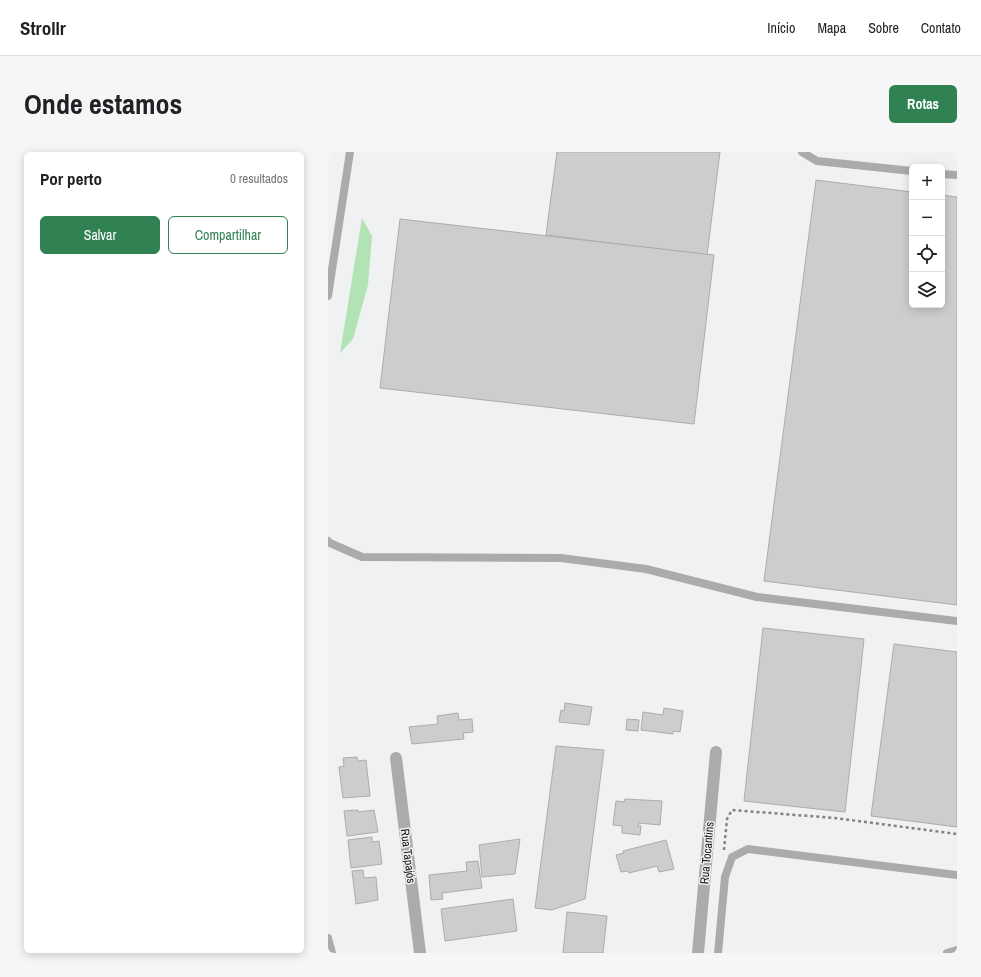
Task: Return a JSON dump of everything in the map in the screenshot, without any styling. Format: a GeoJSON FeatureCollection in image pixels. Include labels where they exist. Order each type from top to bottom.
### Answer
{"type":"FeatureCollection","features":[{"type":"Feature","properties":{"kind":"street","name":"Rua Tocantins"},"geometry":{"type":"LineString","coordinates":[[698,953],[716,752]]}},
{"type":"Feature","properties":{"kind":"street","name":"Rua Tapajós"},"geometry":{"type":"LineString","coordinates":[[396,758],[420,953]]}},
{"type":"Feature","properties":{"kind":"lane"},"geometry":{"type":"LineString","coordinates":[[328,296],[350,152]]}},
{"type":"Feature","properties":{"kind":"lane"},"geometry":{"type":"LineString","coordinates":[[802,152],[817,161],[909,171]]}},
{"type":"Feature","properties":{"kind":"lane"},"geometry":{"type":"LineString","coordinates":[[945,174],[957,175]]}},
{"type":"Feature","properties":{"kind":"lane"},"geometry":{"type":"LineString","coordinates":[[328,541],[362,557],[561,558],[646,569],[757,597],[957,621]]}},
{"type":"Feature","properties":{"kind":"lane"},"geometry":{"type":"LineString","coordinates":[[718,953],[725,877],[732,857],[748,849],[957,875]]}},
{"type":"Feature","properties":{"kind":"lane"},"geometry":{"type":"LineString","coordinates":[[328,938],[332,953]]}},
{"type":"Feature","properties":{"kind":"lane"},"geometry":{"type":"LineString","coordinates":[[947,953],[957,950]]}},
{"type":"Feature","properties":{"kind":"green space"},"geometry":{"type":"Polygon","coordinates":[[[362,218],[372,236],[368,285],[353,339],[340,353],[362,218]]]}},
{"type":"Feature","properties":{"kind":"building"},"geometry":{"type":"Polygon","coordinates":[[[557,152],[720,152],[707,255],[546,235],[557,152]]]}},
{"type":"Feature","properties":{"kind":"building"},"geometry":{"type":"Polygon","coordinates":[[[816,180],[909,192],[909,308],[945,308],[945,195],[957,197],[957,605],[764,581],[816,180]]]}},
{"type":"Feature","properties":{"kind":"building"},"geometry":{"type":"Polygon","coordinates":[[[400,219],[714,255],[694,424],[380,388],[400,219]]]}},
{"type":"Feature","properties":{"kind":"building"},"geometry":{"type":"Polygon","coordinates":[[[763,628],[864,639],[845,812],[744,801],[763,628]]]}},
{"type":"Feature","properties":{"kind":"building"},"geometry":{"type":"Polygon","coordinates":[[[894,644],[957,652],[957,827],[871,816],[894,644]]]}},
{"type":"Feature","properties":{"kind":"building"},"geometry":{"type":"Polygon","coordinates":[[[565,703],[592,707],[589,725],[559,722],[561,710],[564,711],[565,703]]]}},
{"type":"Feature","properties":{"kind":"building"},"geometry":{"type":"Polygon","coordinates":[[[664,708],[683,711],[680,732],[673,731],[673,734],[641,730],[643,712],[663,715],[664,708]]]}},
{"type":"Feature","properties":{"kind":"building"},"geometry":{"type":"Polygon","coordinates":[[[458,713],[459,720],[472,719],[473,732],[463,733],[464,739],[412,744],[409,727],[438,724],[437,716],[458,713]]]}},
{"type":"Feature","properties":{"kind":"building"},"geometry":{"type":"Polygon","coordinates":[[[627,719],[639,720],[638,731],[626,730],[627,719]]]}},
{"type":"Feature","properties":{"kind":"building"},"geometry":{"type":"Polygon","coordinates":[[[556,746],[604,750],[585,899],[552,910],[535,908],[556,746]]]}},
{"type":"Feature","properties":{"kind":"building"},"geometry":{"type":"Polygon","coordinates":[[[357,757],[358,761],[366,760],[370,796],[343,798],[339,767],[344,766],[343,758],[357,757]]]}},
{"type":"Feature","properties":{"kind":"building"},"geometry":{"type":"Polygon","coordinates":[[[625,799],[662,801],[660,825],[639,823],[638,826],[641,826],[640,835],[622,833],[622,826],[613,825],[616,801],[624,802],[625,799]]]}},
{"type":"Feature","properties":{"kind":"building"},"geometry":{"type":"Polygon","coordinates":[[[358,810],[358,812],[374,810],[378,832],[347,836],[344,811],[358,810]]]}},
{"type":"Feature","properties":{"kind":"building"},"geometry":{"type":"Polygon","coordinates":[[[372,837],[372,842],[379,841],[382,864],[351,868],[348,840],[372,837]]]}},
{"type":"Feature","properties":{"kind":"building"},"geometry":{"type":"Polygon","coordinates":[[[520,839],[515,874],[482,877],[479,845],[520,839]]]}},
{"type":"Feature","properties":{"kind":"building"},"geometry":{"type":"Polygon","coordinates":[[[666,840],[674,869],[659,872],[657,866],[629,873],[628,871],[621,872],[616,855],[624,853],[623,851],[666,840]]]}},
{"type":"Feature","properties":{"kind":"building"},"geometry":{"type":"Polygon","coordinates":[[[478,861],[482,888],[442,893],[443,899],[431,900],[429,875],[467,871],[466,862],[478,861]]]}},
{"type":"Feature","properties":{"kind":"building"},"geometry":{"type":"Polygon","coordinates":[[[363,870],[364,878],[376,877],[378,900],[356,904],[352,871],[363,870]]]}},
{"type":"Feature","properties":{"kind":"building"},"geometry":{"type":"Polygon","coordinates":[[[513,899],[517,931],[445,941],[441,909],[513,899]]]}},
{"type":"Feature","properties":{"kind":"building"},"geometry":{"type":"Polygon","coordinates":[[[567,912],[607,916],[603,953],[563,953],[567,912]]]}}]}
